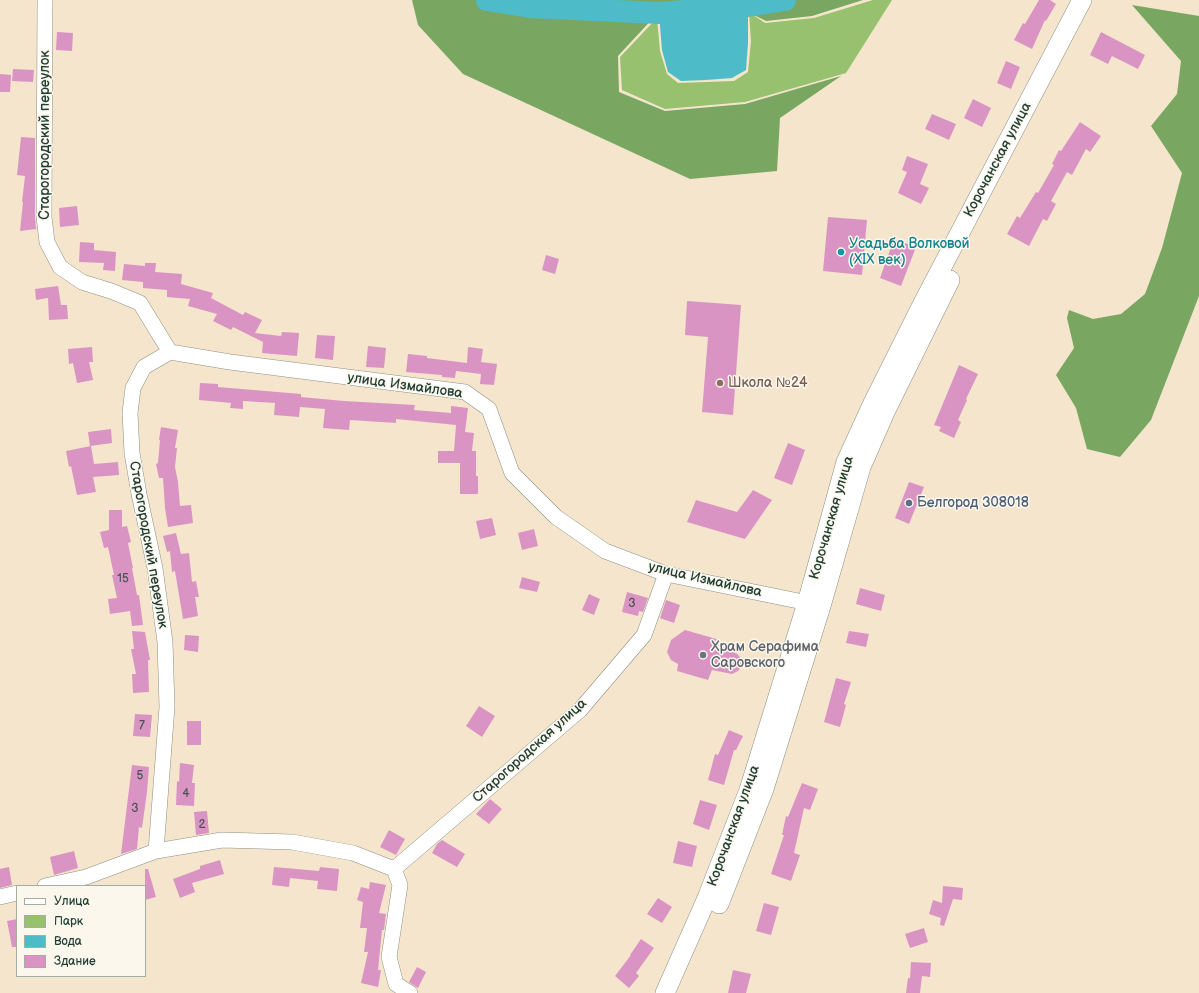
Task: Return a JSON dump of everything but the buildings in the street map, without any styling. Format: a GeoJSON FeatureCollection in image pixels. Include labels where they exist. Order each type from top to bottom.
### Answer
{"type":"FeatureCollection","features":[{"type":"Feature","properties":{"kind":"main road","name":"Корочанская улица"},"geometry":{"type":"LineString","coordinates":[[679,993],[718,905],[764,789],[814,605],[846,462],[873,403],[922,306],[1082,0]]}},
{"type":"Feature","properties":{"kind":"main road","name":"Корочанская улица"},"geometry":{"type":"LineString","coordinates":[[665,993],[707,898],[749,790],[861,467],[883,418],[944,293],[1095,0]]}},
{"type":"Feature","properties":{"kind":"street","name":"Старогородский переулок"},"geometry":{"type":"LineString","coordinates":[[45,0],[44,217],[47,242],[60,266],[82,282],[111,291],[140,303],[170,352],[144,367],[133,388],[130,412],[132,453],[155,568],[165,642],[167,707],[156,851]]}},
{"type":"Feature","properties":{"kind":"street","name":"улица Измайлова"},"geometry":{"type":"LineString","coordinates":[[170,352],[230,362],[465,392],[489,408],[512,473],[556,517],[605,551],[666,574],[814,605]]}},
{"type":"Feature","properties":{"kind":"street","name":"Старогородская улица"},"geometry":{"type":"LineString","coordinates":[[394,869],[580,710],[644,635],[666,574]]}},
{"type":"Feature","properties":{"kind":"street"},"geometry":{"type":"LineString","coordinates":[[49,885],[86,876],[156,851],[222,840],[292,842],[353,853],[394,869],[400,885],[389,957],[396,984],[410,993]]}},
{"type":"Feature","properties":{"kind":"street"},"geometry":{"type":"LineString","coordinates":[[0,897],[16,893]]}},
{"type":"Feature","properties":{"kind":"green space"},"geometry":{"type":"Polygon","coordinates":[[[412,0],[477,0],[530,10],[656,15],[618,56],[619,92],[665,111],[745,104],[841,76],[780,118],[777,171],[690,179],[463,74],[418,25],[412,0]]]}},
{"type":"Feature","properties":{"kind":"green space"},"geometry":{"type":"Polygon","coordinates":[[[506,0],[863,0],[812,16],[766,21],[754,15],[748,3],[661,9],[526,3],[506,0]]]}},
{"type":"Feature","properties":{"kind":"green space"},"geometry":{"type":"Polygon","coordinates":[[[873,0],[892,0],[846,73],[745,102],[665,109],[622,90],[620,57],[657,18],[660,51],[667,74],[678,83],[734,81],[748,72],[751,41],[749,12],[765,23],[814,18],[873,0]]]}},
{"type":"Feature","properties":{"kind":"green space"},"geometry":{"type":"Polygon","coordinates":[[[1132,5],[1199,16],[1199,296],[1151,420],[1120,457],[1087,449],[1076,408],[1056,375],[1074,348],[1067,318],[1069,310],[1093,319],[1121,314],[1145,294],[1162,248],[1182,173],[1151,126],[1177,94],[1181,61],[1132,5]]]}},
{"type":"Feature","properties":{"kind":"water"},"geometry":{"type":"Polygon","coordinates":[[[748,6],[746,70],[732,78],[681,81],[668,72],[662,50],[659,13],[748,6]]]}},
{"type":"Feature","properties":{"kind":"waterway"},"geometry":{"type":"LineString","coordinates":[[487,0],[530,7],[659,13],[748,6],[785,0]]}},
{"type":"Feature","properties":{"kind":"place","name":"Усадьба Волковой (XIX век)"},"geometry":{"type":"Point","coordinates":[841,252]}},
{"type":"Feature","properties":{"kind":"place","name":"Школа №24"},"geometry":{"type":"Point","coordinates":[720,383]}},
{"type":"Feature","properties":{"kind":"place","name":"Белгород 308018"},"geometry":{"type":"Point","coordinates":[909,503]}},
{"type":"Feature","properties":{"kind":"place","name":"Храм Серафима Саровского"},"geometry":{"type":"Point","coordinates":[703,655]}}]}
